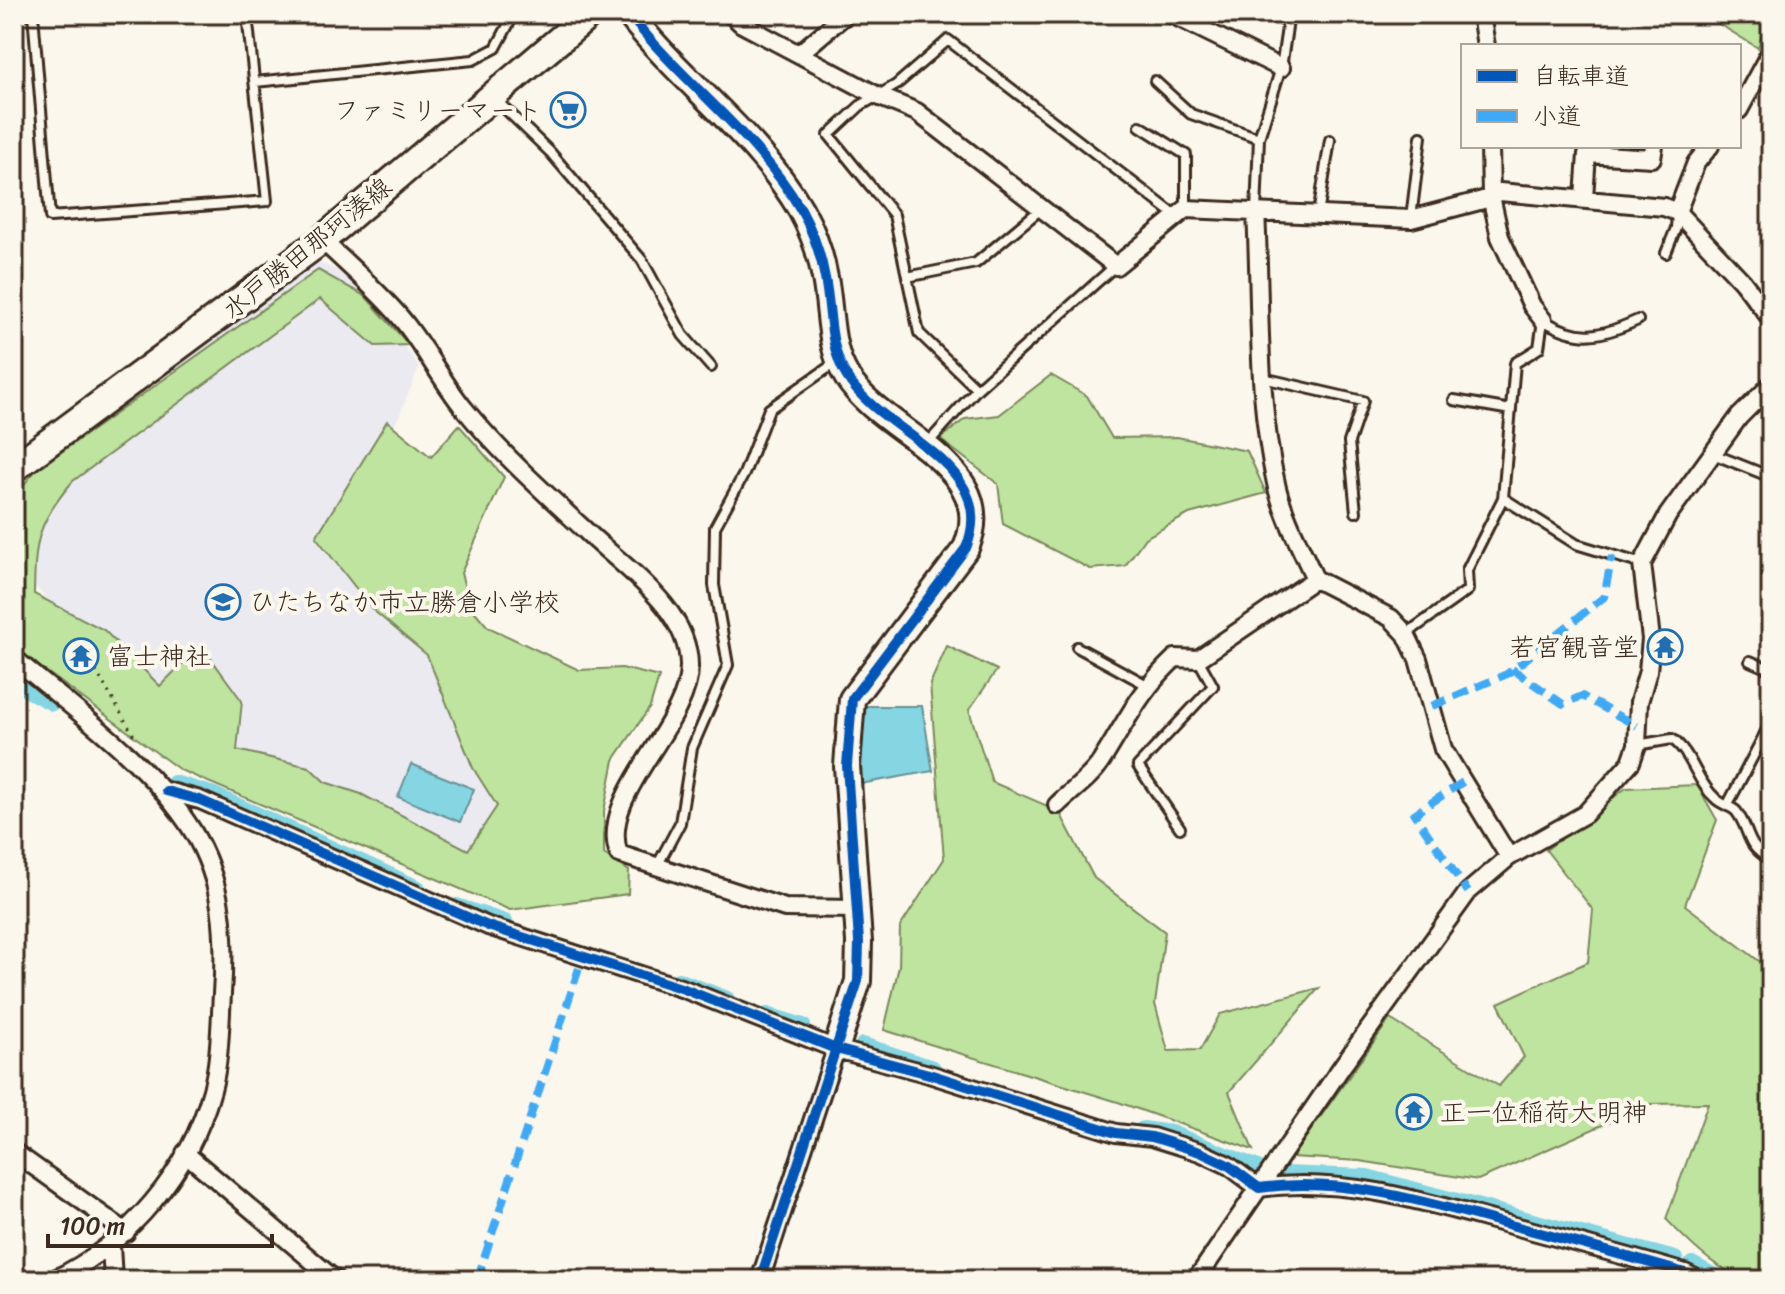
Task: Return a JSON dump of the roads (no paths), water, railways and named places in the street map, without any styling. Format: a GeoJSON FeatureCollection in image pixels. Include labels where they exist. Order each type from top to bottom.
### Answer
{"type":"FeatureCollection","features":[{"type":"Feature","properties":{"kind":"main road","name":"水戸勝田那珂湊線"},"geometry":{"type":"LineString","coordinates":[[14,468],[322,240],[590,14]]}},
{"type":"Feature","properties":{"kind":"street"},"geometry":{"type":"LineString","coordinates":[[629,14],[763,158],[800,209],[821,263],[831,335],[839,360],[861,395],[925,447],[963,484],[970,501],[971,535],[954,566],[852,699],[847,766],[857,909],[858,981],[760,1280]]}},
{"type":"Feature","properties":{"kind":"street"},"geometry":{"type":"LineString","coordinates":[[731,14],[742,24],[801,52],[878,96],[917,112],[1116,266],[1181,212],[1411,219],[1500,192],[1584,198],[1664,207],[1677,212],[1742,281],[1771,319]]}},
{"type":"Feature","properties":{"kind":"street"},"geometry":{"type":"LineString","coordinates":[[801,52],[846,14]]}},
{"type":"Feature","properties":{"kind":"street"},"geometry":{"type":"LineString","coordinates":[[1171,14],[1281,68]]}},
{"type":"Feature","properties":{"kind":"street"},"geometry":{"type":"LineString","coordinates":[[1481,14],[1486,44]]}},
{"type":"Feature","properties":{"kind":"street"},"geometry":{"type":"LineString","coordinates":[[1746,85],[1767,75],[1771,51]]}},
{"type":"Feature","properties":{"kind":"street"},"geometry":{"type":"LineString","coordinates":[[1490,148],[1491,196],[1500,237],[1532,306],[1543,320]]}},
{"type":"Feature","properties":{"kind":"street"},"geometry":{"type":"LineString","coordinates":[[1584,198],[1587,154],[1652,158],[1654,148]]}},
{"type":"Feature","properties":{"kind":"street"},"geometry":{"type":"LineString","coordinates":[[1677,212],[1696,163],[1708,148]]}},
{"type":"Feature","properties":{"kind":"street"},"geometry":{"type":"LineString","coordinates":[[1256,212],[1264,414],[1278,492],[1315,579],[1391,618],[1406,634],[1418,659],[1443,749],[1509,857]]}},
{"type":"Feature","properties":{"kind":"street"},"geometry":{"type":"LineString","coordinates":[[322,240],[401,319],[462,406],[509,458],[650,593],[680,627],[687,646],[688,686],[680,707],[636,772],[615,844],[619,854],[785,908],[857,909]]}},
{"type":"Feature","properties":{"kind":"street"},"geometry":{"type":"LineString","coordinates":[[1196,1280],[1468,892],[1509,857],[1585,814],[1631,762],[1637,745],[1639,702],[1648,671],[1651,639],[1642,564],[1668,515],[1739,417],[1771,385]]}},
{"type":"Feature","properties":{"kind":"street"},"geometry":{"type":"LineString","coordinates":[[1057,805],[1101,763],[1118,729],[1147,685],[1175,658],[1198,659],[1315,579]]}},
{"type":"Feature","properties":{"kind":"street"},"geometry":{"type":"LineString","coordinates":[[14,658],[166,791],[210,866],[223,918],[225,953],[217,1067],[207,1108],[185,1153],[150,1204],[126,1232],[111,1246],[53,1280]]}},
{"type":"Feature","properties":{"kind":"street"},"geometry":{"type":"LineString","coordinates":[[166,791],[200,800],[488,926],[684,989],[836,1049],[929,1074],[1116,1133],[1152,1137],[1200,1152],[1228,1165],[1259,1188],[1292,1184],[1357,1188],[1460,1211],[1690,1272]]}},
{"type":"Feature","properties":{"kind":"street"},"geometry":{"type":"LineString","coordinates":[[14,1152],[126,1232]]}},
{"type":"Feature","properties":{"kind":"street"},"geometry":{"type":"LineString","coordinates":[[185,1153],[335,1280]]}},
{"type":"Feature","properties":{"kind":"street"},"geometry":{"type":"LineString","coordinates":[[111,1246],[113,1280]]}},
{"type":"Feature","properties":{"kind":"lane"},"geometry":{"type":"LineString","coordinates":[[33,14],[50,217],[267,201],[247,14]]}},
{"type":"Feature","properties":{"kind":"lane"},"geometry":{"type":"LineString","coordinates":[[255,82],[473,60],[496,48],[514,14]]}},
{"type":"Feature","properties":{"kind":"lane"},"geometry":{"type":"LineString","coordinates":[[1256,212],[1259,138],[1281,68],[1288,18],[1273,14]]}},
{"type":"Feature","properties":{"kind":"lane"},"geometry":{"type":"LineString","coordinates":[[977,389],[919,333],[894,215],[829,135],[860,106],[878,96],[948,40],[1181,212]]}},
{"type":"Feature","properties":{"kind":"lane"},"geometry":{"type":"LineString","coordinates":[[1155,81],[1191,114],[1259,138]]}},
{"type":"Feature","properties":{"kind":"lane"},"geometry":{"type":"LineString","coordinates":[[491,96],[550,152],[642,260],[683,335],[711,367]]}},
{"type":"Feature","properties":{"kind":"lane"},"geometry":{"type":"LineString","coordinates":[[1140,126],[1186,155],[1181,212]]}},
{"type":"Feature","properties":{"kind":"lane"},"geometry":{"type":"LineString","coordinates":[[1411,219],[1421,137]]}},
{"type":"Feature","properties":{"kind":"lane"},"geometry":{"type":"LineString","coordinates":[[1318,216],[1330,140]]}},
{"type":"Feature","properties":{"kind":"lane"},"geometry":{"type":"LineString","coordinates":[[907,277],[976,263],[1041,208]]}},
{"type":"Feature","properties":{"kind":"lane"},"geometry":{"type":"LineString","coordinates":[[1666,253],[1676,228],[1677,212]]}},
{"type":"Feature","properties":{"kind":"lane"},"geometry":{"type":"LineString","coordinates":[[925,447],[977,389],[1116,266]]}},
{"type":"Feature","properties":{"kind":"lane"},"geometry":{"type":"LineString","coordinates":[[1406,634],[1468,590],[1467,570],[1503,498],[1515,363],[1539,348],[1543,320],[1565,333],[1587,335],[1612,332],[1638,320]]}},
{"type":"Feature","properties":{"kind":"lane"},"geometry":{"type":"LineString","coordinates":[[656,868],[680,823],[692,748],[728,665],[714,585],[715,527],[744,474],[769,409],[839,360]]}},
{"type":"Feature","properties":{"kind":"lane"},"geometry":{"type":"LineString","coordinates":[[1263,378],[1363,401],[1349,442],[1356,512]]}},
{"type":"Feature","properties":{"kind":"lane"},"geometry":{"type":"LineString","coordinates":[[1454,400],[1511,410]]}},
{"type":"Feature","properties":{"kind":"lane"},"geometry":{"type":"LineString","coordinates":[[1713,453],[1771,477]]}},
{"type":"Feature","properties":{"kind":"lane"},"geometry":{"type":"LineString","coordinates":[[1503,498],[1576,544],[1642,564]]}},
{"type":"Feature","properties":{"kind":"lane"},"geometry":{"type":"LineString","coordinates":[[1077,647],[1147,685]]}},
{"type":"Feature","properties":{"kind":"lane"},"geometry":{"type":"LineString","coordinates":[[1180,828],[1138,766],[1213,686],[1198,659]]}},
{"type":"Feature","properties":{"kind":"lane"},"geometry":{"type":"LineString","coordinates":[[1750,661],[1771,670]]}},
{"type":"Feature","properties":{"kind":"lane"},"geometry":{"type":"LineString","coordinates":[[1727,806],[1771,722]]}},
{"type":"Feature","properties":{"kind":"lane"},"geometry":{"type":"LineString","coordinates":[[1637,745],[1672,739],[1682,746],[1697,778],[1717,801],[1735,810],[1755,851],[1771,860]]}},
{"type":"Feature","properties":{"kind":"water"},"geometry":{"type":"Polygon","coordinates":[[[860,706],[922,706],[933,771],[860,784],[860,706]]]}},
{"type":"Feature","properties":{"kind":"water"},"geometry":{"type":"Polygon","coordinates":[[[411,764],[474,789],[460,822],[398,797],[411,764]]]}},
{"type":"Feature","properties":{"kind":"waterway"},"geometry":{"type":"LineString","coordinates":[[14,683],[52,703]]}},
{"type":"Feature","properties":{"kind":"waterway"},"geometry":{"type":"LineString","coordinates":[[174,783],[214,795],[418,888]]}},
{"type":"Feature","properties":{"kind":"waterway"},"geometry":{"type":"LineString","coordinates":[[457,906],[505,922]]}},
{"type":"Feature","properties":{"kind":"waterway"},"geometry":{"type":"LineString","coordinates":[[678,980],[727,999]]}},
{"type":"Feature","properties":{"kind":"waterway"},"geometry":{"type":"LineString","coordinates":[[767,1015],[803,1026]]}},
{"type":"Feature","properties":{"kind":"waterway"},"geometry":{"type":"LineString","coordinates":[[863,1045],[933,1068]]}},
{"type":"Feature","properties":{"kind":"waterway"},"geometry":{"type":"LineString","coordinates":[[1143,1129],[1171,1133],[1258,1168]]}},
{"type":"Feature","properties":{"kind":"waterway"},"geometry":{"type":"LineString","coordinates":[[1283,1174],[1367,1177],[1675,1259]]}},
{"type":"Feature","properties":{"kind":"waterway"},"geometry":{"type":"LineString","coordinates":[[1692,1264],[1722,1280]]}},
{"type":"Feature","properties":{"kind":"place","name":"ファミリーマート"},"geometry":{"type":"Point","coordinates":[568,110]}},
{"type":"Feature","properties":{"kind":"place","name":"ひたちなか市立勝倉小学校"},"geometry":{"type":"Point","coordinates":[223,602]}},
{"type":"Feature","properties":{"kind":"place","name":"若宮観音堂"},"geometry":{"type":"Point","coordinates":[1665,647]}},
{"type":"Feature","properties":{"kind":"place","name":"富士神社"},"geometry":{"type":"Point","coordinates":[81,656]}},
{"type":"Feature","properties":{"kind":"place","name":"正一位稲荷大明神"},"geometry":{"type":"Point","coordinates":[1414,1112]}}]}
